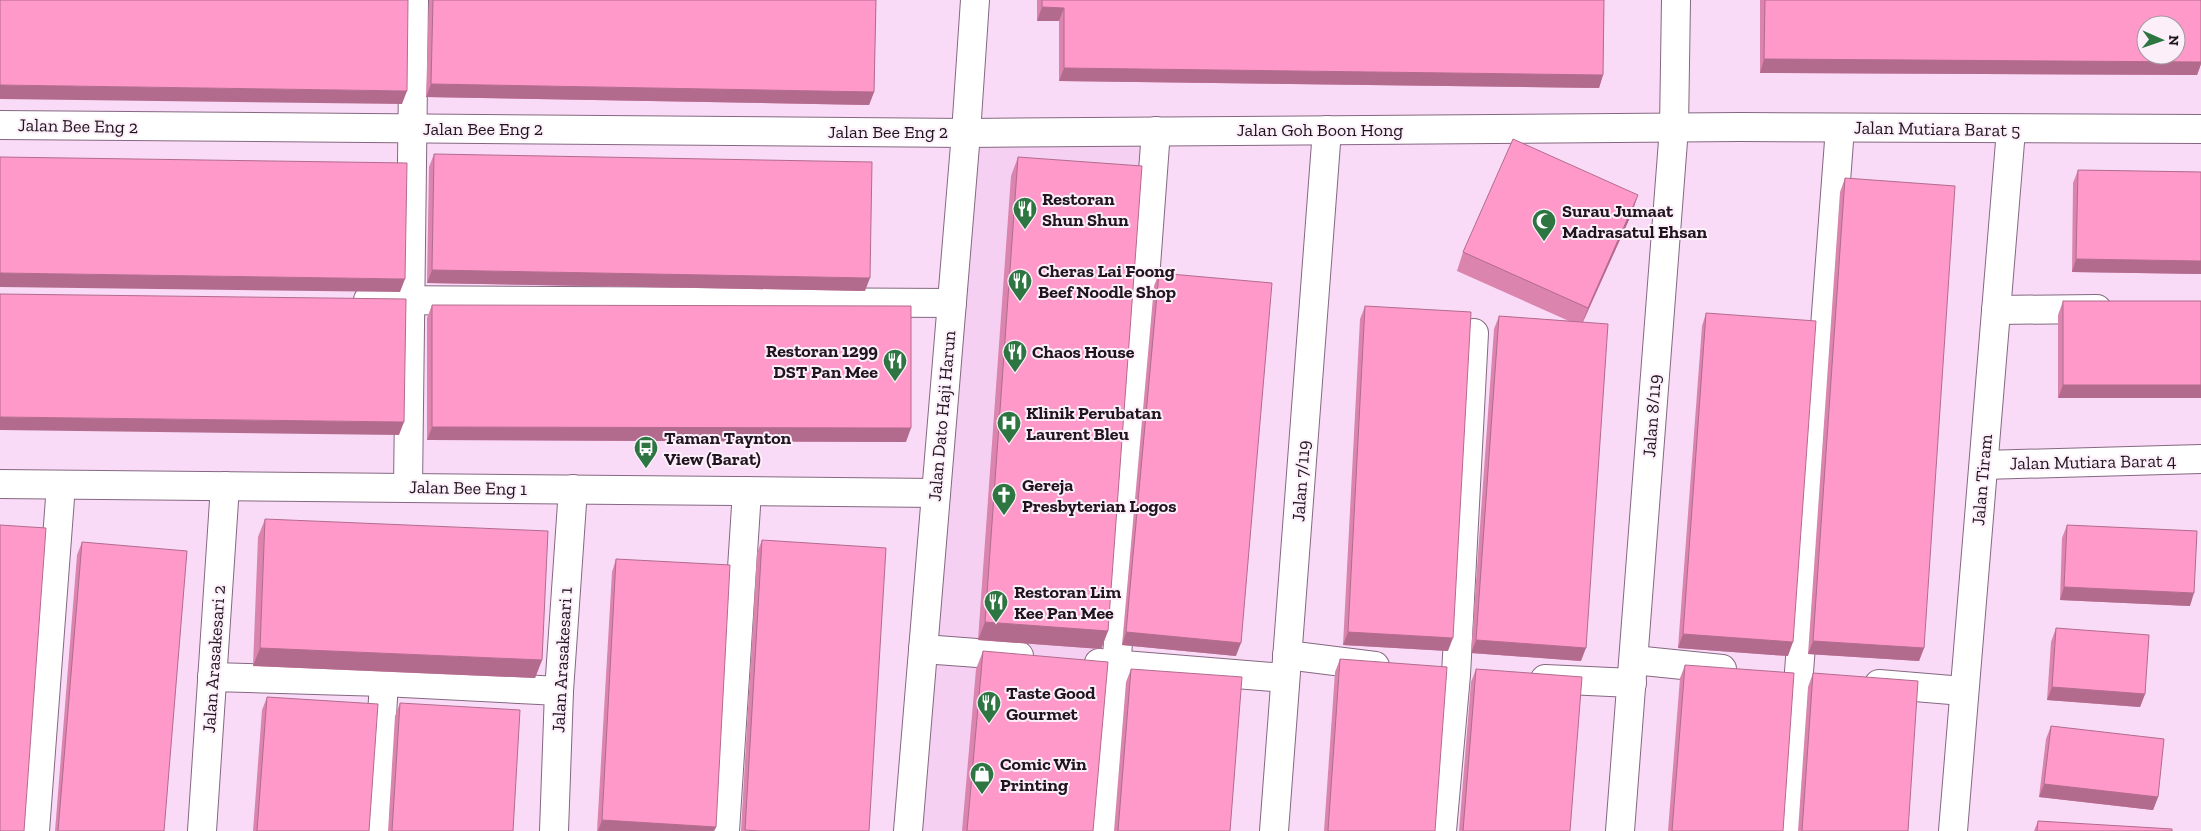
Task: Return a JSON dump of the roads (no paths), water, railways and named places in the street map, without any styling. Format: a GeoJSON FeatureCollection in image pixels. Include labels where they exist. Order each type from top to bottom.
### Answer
{"type":"FeatureCollection","features":[{"type":"Feature","properties":{"kind":"street"},"geometry":{"type":"LineString","coordinates":[[408,488],[414,0]]}},
{"type":"Feature","properties":{"kind":"street","name":"Jalan Dato Haji Harun"},"geometry":{"type":"LineString","coordinates":[[908,831],[966,133],[975,0]]}},
{"type":"Feature","properties":{"kind":"street","name":"Jalan 8/119"},"geometry":{"type":"LineString","coordinates":[[1620,831],[1674,128],[1676,0]]}},
{"type":"Feature","properties":{"kind":"street","name":"Jalan Bee Eng 2"},"geometry":{"type":"LineString","coordinates":[[0,125],[966,133]]}},
{"type":"Feature","properties":{"kind":"street","name":"Jalan Goh Boon Hong"},"geometry":{"type":"LineString","coordinates":[[966,133],[1674,128]]}},
{"type":"Feature","properties":{"kind":"street","name":"Jalan Mutiara Barat 5"},"geometry":{"type":"LineString","coordinates":[[1674,128],[2201,130]]}},
{"type":"Feature","properties":{"kind":"street"},"geometry":{"type":"LineString","coordinates":[[1787,831],[1840,128]]}},
{"type":"Feature","properties":{"kind":"street","name":"Jalan 7/119"},"geometry":{"type":"LineString","coordinates":[[1274,831],[1327,130]]}},
{"type":"Feature","properties":{"kind":"street","name":"Jalan Tiram"},"geometry":{"type":"LineString","coordinates":[[1953,831],[1963,691],[1984,465],[2011,130]]}},
{"type":"Feature","properties":{"kind":"street"},"geometry":{"type":"LineString","coordinates":[[1104,831],[1156,131]]}},
{"type":"Feature","properties":{"kind":"street"},"geometry":{"type":"LineString","coordinates":[[342,300],[952,303]]}},
{"type":"Feature","properties":{"kind":"street"},"geometry":{"type":"LineString","coordinates":[[1996,310],[2123,309]]}},
{"type":"Feature","properties":{"kind":"street"},"geometry":{"type":"LineString","coordinates":[[1442,831],[1446,674],[1474,333]]}},
{"type":"Feature","properties":{"kind":"street","name":"Jalan Mutiara Barat 4"},"geometry":{"type":"LineString","coordinates":[[1984,465],[2201,459]]}},
{"type":"Feature","properties":{"kind":"street","name":"Jalan Bee Eng 1"},"geometry":{"type":"LineString","coordinates":[[0,484],[936,493]]}},
{"type":"Feature","properties":{"kind":"street"},"geometry":{"type":"LineString","coordinates":[[35,831],[61,485]]}},
{"type":"Feature","properties":{"kind":"street","name":"Jalan Arasakesari 2"},"geometry":{"type":"LineString","coordinates":[[202,831],[225,486]]}},
{"type":"Feature","properties":{"kind":"street","name":"Jalan Arasakesari 1"},"geometry":{"type":"LineString","coordinates":[[554,831],[559,691],[573,489]]}},
{"type":"Feature","properties":{"kind":"street"},"geometry":{"type":"LineString","coordinates":[[725,831],[747,491]]}},
{"type":"Feature","properties":{"kind":"street"},"geometry":{"type":"LineString","coordinates":[[923,648],[1039,658]]}},
{"type":"Feature","properties":{"kind":"street"},"geometry":{"type":"LineString","coordinates":[[1078,661],[1116,664],[1396,668]]}},
{"type":"Feature","properties":{"kind":"street"},"geometry":{"type":"LineString","coordinates":[[1524,678],[1633,672],[1760,672],[1828,679]]}},
{"type":"Feature","properties":{"kind":"street"},"geometry":{"type":"LineString","coordinates":[[1446,674],[1485,677]]}},
{"type":"Feature","properties":{"kind":"street"},"geometry":{"type":"LineString","coordinates":[[212,677],[384,682],[559,691]]}},
{"type":"Feature","properties":{"kind":"street"},"geometry":{"type":"LineString","coordinates":[[375,831],[384,682]]}},
{"type":"Feature","properties":{"kind":"street"},"geometry":{"type":"LineString","coordinates":[[1857,682],[1963,691]]}},
{"type":"Feature","properties":{"kind":"place","name":"Restoran Shun Shun"},"geometry":{"type":"Point","coordinates":[1025,230]}},
{"type":"Feature","properties":{"kind":"place","name":"Surau Jumaat Madrasatul Ehsan"},"geometry":{"type":"Point","coordinates":[1544,242]}},
{"type":"Feature","properties":{"kind":"place","name":"Cheras Lai Foong Beef Noodle Shop"},"geometry":{"type":"Point","coordinates":[1020,302]}},
{"type":"Feature","properties":{"kind":"place","name":"Chaos House"},"geometry":{"type":"Point","coordinates":[1015,373]}},
{"type":"Feature","properties":{"kind":"place","name":"Restoran 1299 DST Pan Mee"},"geometry":{"type":"Point","coordinates":[895,382]}},
{"type":"Feature","properties":{"kind":"place","name":"Klinik Perubatan Laurent Bleu"},"geometry":{"type":"Point","coordinates":[1009,444]}},
{"type":"Feature","properties":{"kind":"place","name":"Taman Taynton View (Barat)"},"geometry":{"type":"Point","coordinates":[646,469]}},
{"type":"Feature","properties":{"kind":"place","name":"Gereja Presbyterian Logos"},"geometry":{"type":"Point","coordinates":[1004,516]}},
{"type":"Feature","properties":{"kind":"place","name":"Restoran Lim Kee Pan Mee"},"geometry":{"type":"Point","coordinates":[996,623]}},
{"type":"Feature","properties":{"kind":"place","name":"Taste Good Gourmet"},"geometry":{"type":"Point","coordinates":[989,724]}},
{"type":"Feature","properties":{"kind":"place","name":"Comic Win Printing"},"geometry":{"type":"Point","coordinates":[982,795]}}]}
